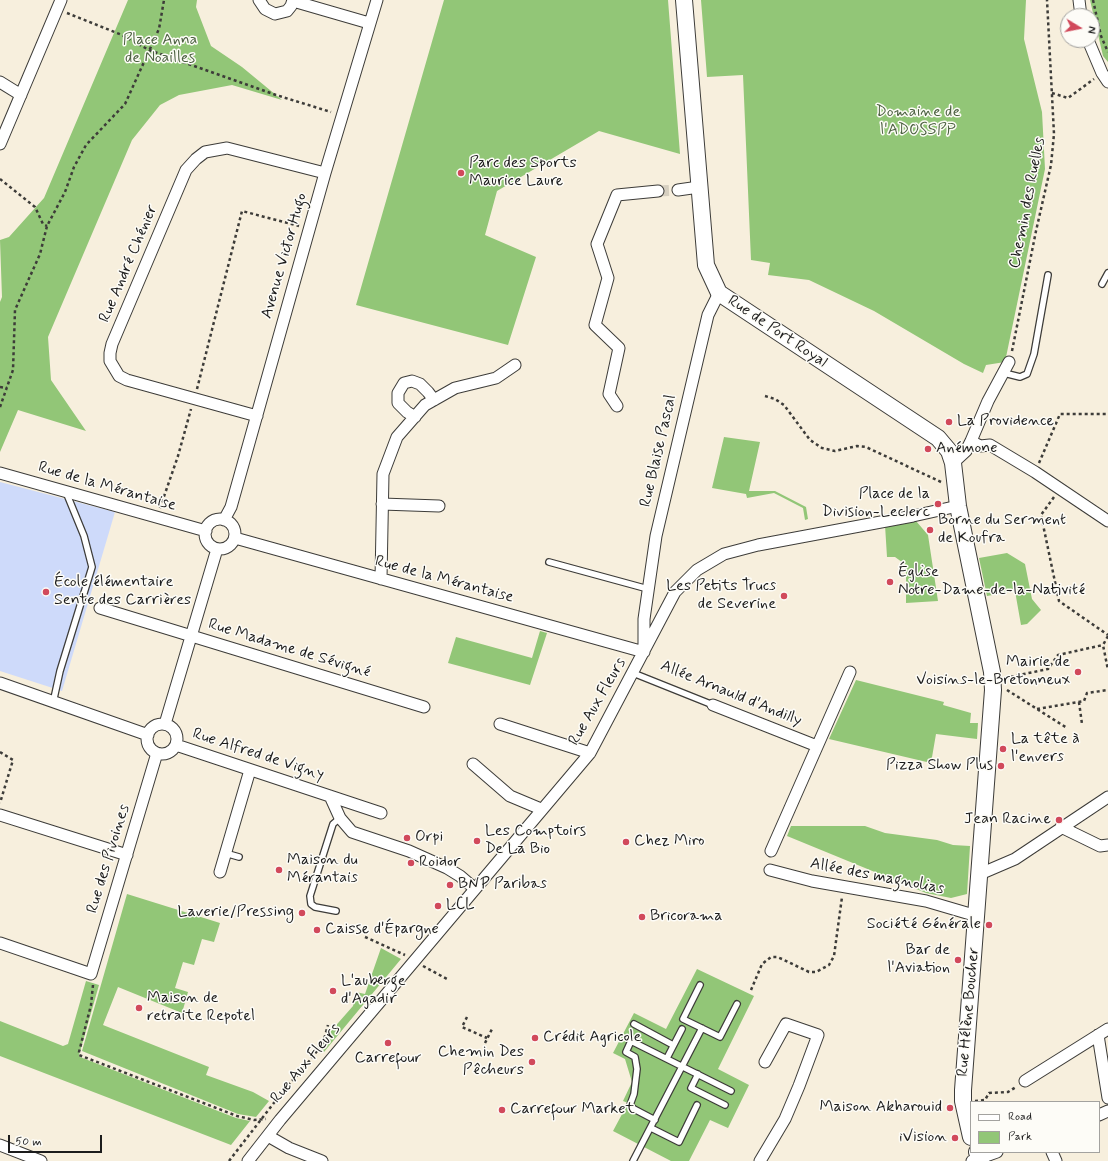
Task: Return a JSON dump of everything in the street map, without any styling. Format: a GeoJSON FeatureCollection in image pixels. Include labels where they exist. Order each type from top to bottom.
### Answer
{"type":"FeatureCollection","features":[{"type":"Feature","properties":{"kind":"street"},"geometry":{"type":"LineString","coordinates":[[259,0],[265,10],[275,14],[287,10],[291,6],[293,0],[369,23]]}},
{"type":"Feature","properties":{"kind":"street","name":"Avenue Victor Hugo"},"geometry":{"type":"LineString","coordinates":[[224,520],[231,507],[325,173],[377,0]]}},
{"type":"Feature","properties":{"kind":"street","name":"Rue de Port Royal"},"geometry":{"type":"LineString","coordinates":[[684,0],[706,265],[719,293],[938,438],[949,451],[953,463],[956,485]]}},
{"type":"Feature","properties":{"kind":"street"},"geometry":{"type":"LineString","coordinates":[[0,144],[59,5]]}},
{"type":"Feature","properties":{"kind":"street"},"geometry":{"type":"LineString","coordinates":[[1092,48],[1105,78]]}},
{"type":"Feature","properties":{"kind":"street"},"geometry":{"type":"LineString","coordinates":[[0,82],[21,95]]}},
{"type":"Feature","properties":{"kind":"street","name":"Rue André Chénier"},"geometry":{"type":"LineString","coordinates":[[257,416],[127,380],[119,376],[110,361],[112,344],[186,170],[196,159],[205,152],[228,148],[325,173]]}},
{"type":"Feature","properties":{"kind":"street"},"geometry":{"type":"LineString","coordinates":[[678,190],[699,187]]}},
{"type":"Feature","properties":{"kind":"street"},"geometry":{"type":"LineString","coordinates":[[617,406],[609,394],[619,348],[595,325],[608,278],[597,244],[617,195],[658,191]]}},
{"type":"Feature","properties":{"kind":"street","name":"Rue Blaise Pascal"},"geometry":{"type":"LineString","coordinates":[[644,652],[644,619],[656,536],[686,403],[708,315],[719,293]]}},
{"type":"Feature","properties":{"kind":"street"},"geometry":{"type":"LineString","coordinates":[[953,463],[966,451],[988,401],[1010,362]]}},
{"type":"Feature","properties":{"kind":"street"},"geometry":{"type":"LineString","coordinates":[[381,579],[382,474],[397,437],[425,405],[454,388],[496,378],[515,365]]}},
{"type":"Feature","properties":{"kind":"street"},"geometry":{"type":"LineString","coordinates":[[415,417],[407,412],[398,403],[398,394],[404,383],[412,381],[420,384],[434,400]]}},
{"type":"Feature","properties":{"kind":"street"},"geometry":{"type":"LineString","coordinates":[[971,441],[980,446],[990,446],[1035,472],[1108,521]]}},
{"type":"Feature","properties":{"kind":"street","name":"Rue de la Mérantaise"},"geometry":{"type":"LineString","coordinates":[[0,473],[206,531]]}},
{"type":"Feature","properties":{"kind":"street","name":"Rue Hélène Boucher"},"geometry":{"type":"LineString","coordinates":[[956,485],[958,506],[993,681],[963,1101],[970,1132]]}},
{"type":"Feature","properties":{"kind":"street"},"geometry":{"type":"LineString","coordinates":[[382,504],[439,506]]}},
{"type":"Feature","properties":{"kind":"street","name":"Rue Aux Fleurs"},"geometry":{"type":"LineString","coordinates":[[248,1161],[280,1120],[474,888],[590,753],[675,592],[697,570],[724,554],[758,545],[913,516],[958,506]]}},
{"type":"Feature","properties":{"kind":"street"},"geometry":{"type":"LineString","coordinates":[[224,520],[232,525],[235,538],[230,546],[217,549],[209,544],[205,535],[208,526],[215,521],[224,520]]}},
{"type":"Feature","properties":{"kind":"street","name":"Rue de la Mérantaise"},"geometry":{"type":"LineString","coordinates":[[235,538],[644,652]]}},
{"type":"Feature","properties":{"kind":"street"},"geometry":{"type":"LineString","coordinates":[[157,753],[149,746],[147,741],[148,735],[154,726],[166,724],[217,549]]}},
{"type":"Feature","properties":{"kind":"street","name":"Rue Madame de Sévigné"},"geometry":{"type":"LineString","coordinates":[[100,608],[424,707]]}},
{"type":"Feature","properties":{"kind":"street"},"geometry":{"type":"LineString","coordinates":[[771,851],[850,672]]}},
{"type":"Feature","properties":{"kind":"street"},"geometry":{"type":"LineString","coordinates":[[0,683],[53,703],[148,735]]}},
{"type":"Feature","properties":{"kind":"street","name":"Allée Arnauld d'Andilly"},"geometry":{"type":"LineString","coordinates":[[713,705],[817,746]]}},
{"type":"Feature","properties":{"kind":"street","name":"Rue Alfred de Vigny"},"geometry":{"type":"LineString","coordinates":[[157,753],[168,753],[176,745],[177,734],[170,726],[166,724]]}},
{"type":"Feature","properties":{"kind":"street"},"geometry":{"type":"LineString","coordinates":[[500,724],[590,753]]}},
{"type":"Feature","properties":{"kind":"street","name":"Rue Alfred de Vigny"},"geometry":{"type":"LineString","coordinates":[[176,745],[381,813]]}},
{"type":"Feature","properties":{"kind":"street","name":"Rue des Pivoines"},"geometry":{"type":"LineString","coordinates":[[92,977],[157,753]]}},
{"type":"Feature","properties":{"kind":"street"},"geometry":{"type":"LineString","coordinates":[[473,764],[510,796],[541,809]]}},
{"type":"Feature","properties":{"kind":"street"},"geometry":{"type":"LineString","coordinates":[[220,872],[250,770]]}},
{"type":"Feature","properties":{"kind":"street","name":"Rue Alfred de Vigny"},"geometry":{"type":"LineString","coordinates":[[330,796],[340,818],[352,832],[409,851],[447,868],[460,876],[474,888]]}},
{"type":"Feature","properties":{"kind":"street"},"geometry":{"type":"LineString","coordinates":[[980,874],[1014,859],[1108,797]]}},
{"type":"Feature","properties":{"kind":"street"},"geometry":{"type":"LineString","coordinates":[[0,815],[127,855]]}},
{"type":"Feature","properties":{"kind":"street"},"geometry":{"type":"LineString","coordinates":[[1061,827],[1100,846],[1108,845]]}},
{"type":"Feature","properties":{"kind":"street","name":"Allée des magnolias"},"geometry":{"type":"LineString","coordinates":[[770,870],[806,879],[926,901],[977,916]]}},
{"type":"Feature","properties":{"kind":"street"},"geometry":{"type":"LineString","coordinates":[[0,943],[92,977]]}},
{"type":"Feature","properties":{"kind":"street"},"geometry":{"type":"LineString","coordinates":[[760,1161],[785,1119],[818,1035],[786,1024],[765,1062]]}},
{"type":"Feature","properties":{"kind":"street"},"geometry":{"type":"LineString","coordinates":[[1025,1081],[1108,1029]]}},
{"type":"Feature","properties":{"kind":"street"},"geometry":{"type":"LineString","coordinates":[[1098,1035],[1108,1098]]}},
{"type":"Feature","properties":{"kind":"street"},"geometry":{"type":"LineString","coordinates":[[268,1136],[289,1148],[322,1161]]}},
{"type":"Feature","properties":{"kind":"street"},"geometry":{"type":"LineString","coordinates":[[0,1145],[41,1161]]}},
{"type":"Feature","properties":{"kind":"street"},"geometry":{"type":"LineString","coordinates":[[978,1159],[994,1153]]}},
{"type":"Feature","properties":{"kind":"lane"},"geometry":{"type":"LineString","coordinates":[[1102,284],[1108,273]]}},
{"type":"Feature","properties":{"kind":"lane"},"geometry":{"type":"LineString","coordinates":[[1004,373],[1020,377],[1027,374],[1034,354],[1048,275]]}},
{"type":"Feature","properties":{"kind":"lane"},"geometry":{"type":"LineString","coordinates":[[53,703],[60,671],[92,567],[84,536],[66,492]]}},
{"type":"Feature","properties":{"kind":"lane"},"geometry":{"type":"LineString","coordinates":[[549,562],[648,589]]}},
{"type":"Feature","properties":{"kind":"lane","name":"Allée Arnauld d'Andilly"},"geometry":{"type":"LineString","coordinates":[[633,673],[713,705]]}},
{"type":"Feature","properties":{"kind":"lane"},"geometry":{"type":"LineString","coordinates":[[336,911],[315,907],[311,904],[310,896],[334,824],[340,818]]}},
{"type":"Feature","properties":{"kind":"lane"},"geometry":{"type":"LineString","coordinates":[[225,853],[239,857]]}},
{"type":"Feature","properties":{"kind":"lane"},"geometry":{"type":"LineString","coordinates":[[700,985],[683,1019],[720,1037],[737,1004]]}},
{"type":"Feature","properties":{"kind":"lane"},"geometry":{"type":"LineString","coordinates":[[634,1024],[674,1045]]}},
{"type":"Feature","properties":{"kind":"lane"},"geometry":{"type":"LineString","coordinates":[[633,1161],[702,1028]]}},
{"type":"Feature","properties":{"kind":"lane"},"geometry":{"type":"LineString","coordinates":[[667,1058],[682,1029]]}},
{"type":"Feature","properties":{"kind":"lane"},"geometry":{"type":"LineString","coordinates":[[655,1120],[634,1109],[630,1105],[636,1082],[636,1057],[626,1052],[631,1041],[731,1091]]}},
{"type":"Feature","properties":{"kind":"lane"},"geometry":{"type":"LineString","coordinates":[[698,1074],[691,1088],[725,1106]]}},
{"type":"Feature","properties":{"kind":"lane"},"geometry":{"type":"LineString","coordinates":[[651,1128],[679,1142],[697,1106]]}},
{"type":"Feature","properties":{"kind":"path"},"geometry":{"type":"LineString","coordinates":[[0,407],[13,370],[15,310],[40,254],[47,226],[65,192],[74,167],[86,145],[125,104],[159,29],[164,0]]}},
{"type":"Feature","properties":{"kind":"path","name":"Chemin des Ruelles"},"geometry":{"type":"LineString","coordinates":[[1010,362],[1036,231],[1051,165],[1054,134],[1047,0]]}},
{"type":"Feature","properties":{"kind":"path"},"geometry":{"type":"LineString","coordinates":[[1093,0],[1101,36],[1108,52]]}},
{"type":"Feature","properties":{"kind":"path"},"geometry":{"type":"LineString","coordinates":[[59,5],[122,35],[149,50],[276,95],[342,115]]}},
{"type":"Feature","properties":{"kind":"path"},"geometry":{"type":"LineString","coordinates":[[1052,93],[1068,98],[1105,78]]}},
{"type":"Feature","properties":{"kind":"path"},"geometry":{"type":"LineString","coordinates":[[0,180],[35,207],[43,224],[47,226]]}},
{"type":"Feature","properties":{"kind":"path"},"geometry":{"type":"LineString","coordinates":[[157,517],[178,456],[194,399],[242,211],[309,229]]}},
{"type":"Feature","properties":{"kind":"path"},"geometry":{"type":"LineString","coordinates":[[0,387],[7,388]]}},
{"type":"Feature","properties":{"kind":"path"},"geometry":{"type":"LineString","coordinates":[[765,396],[775,399],[784,405],[810,440],[822,448],[835,451],[857,446],[866,447],[943,483],[956,485]]}},
{"type":"Feature","properties":{"kind":"path"},"geometry":{"type":"LineString","coordinates":[[1035,472],[1060,414],[1108,414]]}},
{"type":"Feature","properties":{"kind":"path"},"geometry":{"type":"LineString","coordinates":[[1060,489],[1041,515],[1058,601],[1108,635],[1103,645],[1108,670]]}},
{"type":"Feature","properties":{"kind":"path"},"geometry":{"type":"LineString","coordinates":[[993,681],[1048,669],[1058,655],[1103,645]]}},
{"type":"Feature","properties":{"kind":"path"},"geometry":{"type":"LineString","coordinates":[[993,681],[1067,728]]}},
{"type":"Feature","properties":{"kind":"path"},"geometry":{"type":"LineString","coordinates":[[1037,709],[1084,701],[1087,693],[1108,690]]}},
{"type":"Feature","properties":{"kind":"path"},"geometry":{"type":"LineString","coordinates":[[1079,702],[1082,724]]}},
{"type":"Feature","properties":{"kind":"path"},"geometry":{"type":"LineString","coordinates":[[0,752],[13,760],[0,803]]}},
{"type":"Feature","properties":{"kind":"path"},"geometry":{"type":"LineString","coordinates":[[751,990],[762,964],[771,957],[777,957],[810,972],[816,972],[828,965],[834,956],[844,886]]}},
{"type":"Feature","properties":{"kind":"path"},"geometry":{"type":"LineString","coordinates":[[365,937],[414,960],[447,979]]}},
{"type":"Feature","properties":{"kind":"path"},"geometry":{"type":"LineString","coordinates":[[92,977],[91,1005],[79,1055],[237,1116],[260,1120],[271,1117],[280,1120]]}},
{"type":"Feature","properties":{"kind":"path"},"geometry":{"type":"LineString","coordinates":[[467,1017],[462,1027],[487,1038]]}},
{"type":"Feature","properties":{"kind":"path"},"geometry":{"type":"LineString","coordinates":[[230,1161],[260,1120],[323,1043],[328,1025]]}},
{"type":"Feature","properties":{"kind":"path"},"geometry":{"type":"LineString","coordinates":[[485,1043],[492,1029]]}},
{"type":"Feature","properties":{"kind":"path"},"geometry":{"type":"LineString","coordinates":[[963,1101],[985,1100],[989,1093],[1008,1092],[1025,1081]]}},
{"type":"Feature","properties":{"kind":"shaded area","name":"École élémentaire Sente des Carrières"},"geometry":{"type":"Polygon","coordinates":[[[0,482],[115,512],[62,691],[0,671],[0,482]]]}},
{"type":"Feature","properties":{"kind":"green space","name":"Place Anna de Noailles"},"geometry":{"type":"Polygon","coordinates":[[[128,0],[197,0],[196,7],[211,46],[242,67],[282,100],[232,85],[179,95],[160,105],[132,140],[48,337],[51,380],[86,431],[18,410],[0,452],[0,302],[2,297],[0,240],[9,237],[44,198],[128,0]]]}},
{"type":"Feature","properties":{"kind":"green space","name":"Parc des Sports Maurice Laure"},"geometry":{"type":"Polygon","coordinates":[[[444,0],[668,0],[680,154],[599,131],[497,191],[485,235],[536,257],[508,345],[356,305],[444,0]]]}},
{"type":"Feature","properties":{"kind":"green space","name":"Domaine de l'ADOSSPP"},"geometry":{"type":"Polygon","coordinates":[[[701,0],[1026,0],[1024,39],[1042,112],[1045,169],[1005,362],[986,365],[983,373],[964,364],[874,311],[809,280],[768,275],[770,263],[751,260],[743,75],[707,77],[701,0]]]}},
{"type":"Feature","properties":{"kind":"green space"},"geometry":{"type":"Polygon","coordinates":[[[1090,0],[1108,0],[1108,62],[1103,56],[1100,43],[1100,8],[1092,8],[1090,0]]]}},
{"type":"Feature","properties":{"kind":"green space"},"geometry":{"type":"Polygon","coordinates":[[[724,437],[760,442],[749,491],[775,491],[806,507],[808,519],[805,520],[803,508],[774,493],[747,498],[746,494],[712,488],[724,437]]]}},
{"type":"Feature","properties":{"kind":"green space"},"geometry":{"type":"Polygon","coordinates":[[[910,520],[916,521],[928,535],[938,601],[906,603],[906,565],[895,557],[887,557],[885,525],[910,520]]]}},
{"type":"Feature","properties":{"kind":"green space"},"geometry":{"type":"Polygon","coordinates":[[[1007,553],[1025,564],[1032,599],[1041,610],[1027,624],[1021,625],[1015,591],[987,596],[979,558],[1007,553]]]}},
{"type":"Feature","properties":{"kind":"green space"},"geometry":{"type":"Polygon","coordinates":[[[540,631],[547,633],[530,685],[448,663],[456,637],[532,658],[540,631]]]}},
{"type":"Feature","properties":{"kind":"green space"},"geometry":{"type":"Polygon","coordinates":[[[856,680],[944,702],[943,705],[971,713],[970,723],[978,723],[977,739],[936,734],[931,763],[829,739],[856,680]]]}},
{"type":"Feature","properties":{"kind":"green space"},"geometry":{"type":"Polygon","coordinates":[[[791,826],[865,826],[885,833],[937,840],[953,845],[970,846],[967,894],[951,898],[926,893],[787,836],[791,826]]]}},
{"type":"Feature","properties":{"kind":"green space"},"geometry":{"type":"Polygon","coordinates":[[[127,894],[220,923],[214,942],[202,939],[194,965],[183,962],[175,988],[188,992],[182,1013],[118,987],[103,1025],[209,1067],[206,1075],[253,1092],[269,1101],[256,1117],[238,1114],[82,1051],[127,894]]]}},
{"type":"Feature","properties":{"kind":"green space"},"geometry":{"type":"Polygon","coordinates":[[[381,948],[401,959],[324,1052],[317,1047],[353,1006],[356,992],[365,994],[381,948]]]}},
{"type":"Feature","properties":{"kind":"green space"},"geometry":{"type":"Polygon","coordinates":[[[697,969],[754,996],[718,1069],[749,1085],[728,1128],[710,1120],[689,1161],[671,1161],[613,1131],[628,1103],[623,1101],[632,1082],[625,1059],[613,1053],[634,1013],[666,1029],[697,969]]]}},
{"type":"Feature","properties":{"kind":"green space"},"geometry":{"type":"Polygon","coordinates":[[[86,981],[99,985],[79,1055],[80,1057],[236,1118],[250,1121],[231,1145],[0,1056],[0,1021],[63,1046],[68,1044],[86,981]]]}},
{"type":"Feature","properties":{"kind":"tunnel"},"geometry":{"type":"LineString","coordinates":[[658,191],[678,190]]}},
{"type":"Feature","properties":{"kind":"place","name":"Parc des Sports Maurice Laure"},"geometry":{"type":"Point","coordinates":[461,173]}},
{"type":"Feature","properties":{"kind":"place","name":"La Providence"},"geometry":{"type":"Point","coordinates":[949,422]}},
{"type":"Feature","properties":{"kind":"place","name":"Anémone"},"geometry":{"type":"Point","coordinates":[928,449]}},
{"type":"Feature","properties":{"kind":"place","name":"Place de la Division-Leclerc"},"geometry":{"type":"Point","coordinates":[938,504]}},
{"type":"Feature","properties":{"kind":"place","name":"Borne du Serment de Koufra"},"geometry":{"type":"Point","coordinates":[930,530]}},
{"type":"Feature","properties":{"kind":"place","name":"Église Notre-Dame-de-la-Nativité"},"geometry":{"type":"Point","coordinates":[890,582]}},
{"type":"Feature","properties":{"kind":"place","name":"École élémentaire Sente des Carrières"},"geometry":{"type":"Point","coordinates":[46,592]}},
{"type":"Feature","properties":{"kind":"place","name":"Les Petits Trucs de Severine"},"geometry":{"type":"Point","coordinates":[784,596]}},
{"type":"Feature","properties":{"kind":"place","name":"Mairie de Voisins-le-Bretonneux"},"geometry":{"type":"Point","coordinates":[1078,672]}},
{"type":"Feature","properties":{"kind":"place","name":"La tête à l'envers"},"geometry":{"type":"Point","coordinates":[1003,749]}},
{"type":"Feature","properties":{"kind":"place","name":"Pizza Show Plus"},"geometry":{"type":"Point","coordinates":[1001,766]}},
{"type":"Feature","properties":{"kind":"place","name":"Jean Racine"},"geometry":{"type":"Point","coordinates":[1059,820]}},
{"type":"Feature","properties":{"kind":"place","name":"Orpi"},"geometry":{"type":"Point","coordinates":[407,838]}},
{"type":"Feature","properties":{"kind":"place","name":"Les Comptoirs De La Bio"},"geometry":{"type":"Point","coordinates":[477,841]}},
{"type":"Feature","properties":{"kind":"place","name":"Chez Miro"},"geometry":{"type":"Point","coordinates":[626,842]}},
{"type":"Feature","properties":{"kind":"place","name":"Roidor"},"geometry":{"type":"Point","coordinates":[411,863]}},
{"type":"Feature","properties":{"kind":"place","name":"Maison du Mérantais"},"geometry":{"type":"Point","coordinates":[279,870]}},
{"type":"Feature","properties":{"kind":"place","name":"BNP Paribas"},"geometry":{"type":"Point","coordinates":[450,885]}},
{"type":"Feature","properties":{"kind":"place","name":"LCL"},"geometry":{"type":"Point","coordinates":[438,906]}},
{"type":"Feature","properties":{"kind":"place","name":"Laverie/Pressing"},"geometry":{"type":"Point","coordinates":[302,913]}},
{"type":"Feature","properties":{"kind":"place","name":"Bricorama"},"geometry":{"type":"Point","coordinates":[642,917]}},
{"type":"Feature","properties":{"kind":"place","name":"Société Générale"},"geometry":{"type":"Point","coordinates":[989,925]}},
{"type":"Feature","properties":{"kind":"place","name":"Caisse d'Épargne"},"geometry":{"type":"Point","coordinates":[317,930]}},
{"type":"Feature","properties":{"kind":"place","name":"Bar de l'Aviation"},"geometry":{"type":"Point","coordinates":[958,960]}},
{"type":"Feature","properties":{"kind":"place","name":"L'auberge d'Agadir"},"geometry":{"type":"Point","coordinates":[333,991]}},
{"type":"Feature","properties":{"kind":"place","name":"Maison de retraite Repotel"},"geometry":{"type":"Point","coordinates":[139,1008]}},
{"type":"Feature","properties":{"kind":"place","name":"Crédit Agricole"},"geometry":{"type":"Point","coordinates":[535,1038]}},
{"type":"Feature","properties":{"kind":"place","name":"Carrefour"},"geometry":{"type":"Point","coordinates":[388,1043]}},
{"type":"Feature","properties":{"kind":"place","name":"Chemin Des Pêcheurs"},"geometry":{"type":"Point","coordinates":[532,1062]}},
{"type":"Feature","properties":{"kind":"place","name":"Maison Akharouid"},"geometry":{"type":"Point","coordinates":[950,1108]}},
{"type":"Feature","properties":{"kind":"place","name":"Carrefour Market"},"geometry":{"type":"Point","coordinates":[502,1110]}},
{"type":"Feature","properties":{"kind":"place","name":"iVision"},"geometry":{"type":"Point","coordinates":[955,1138]}}]}
